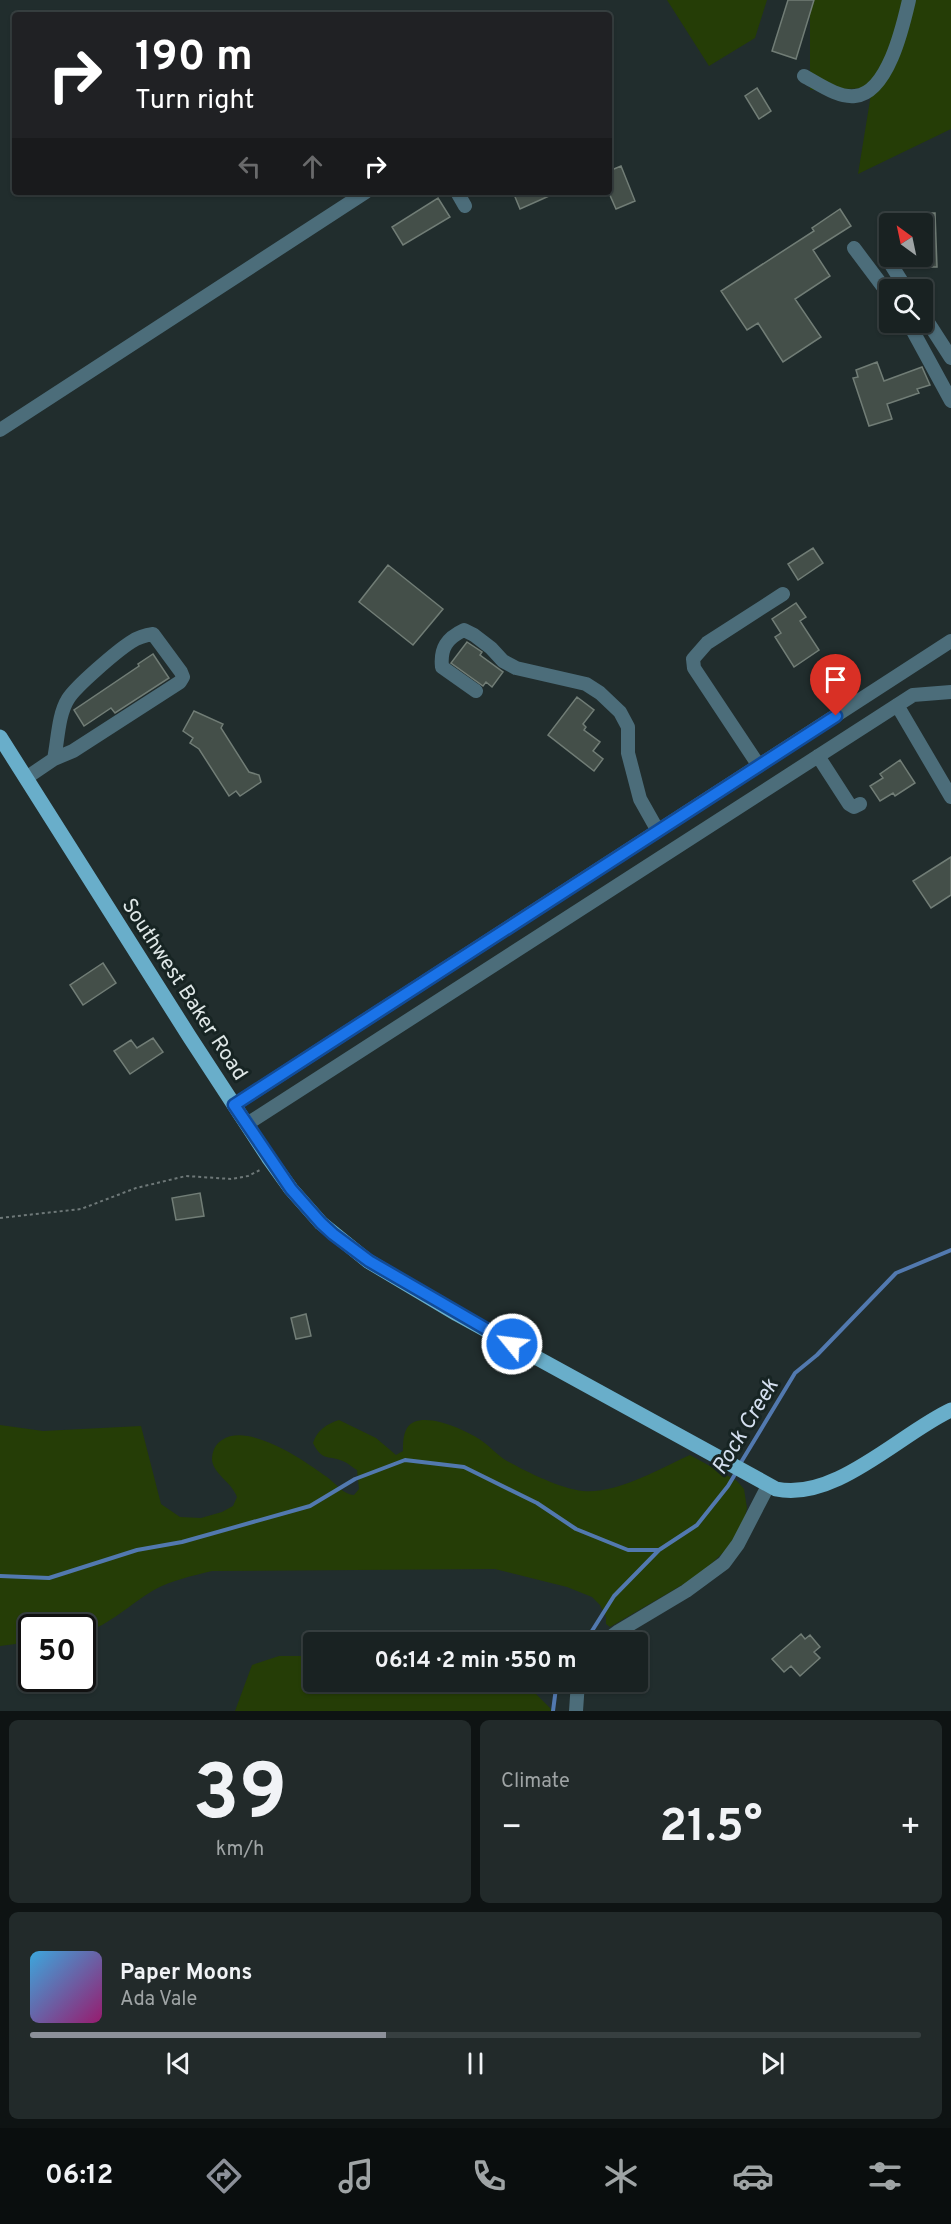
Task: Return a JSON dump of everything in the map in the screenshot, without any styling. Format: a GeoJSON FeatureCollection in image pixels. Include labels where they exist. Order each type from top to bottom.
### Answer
{"type":"FeatureCollection","features":[{"type":"Feature","properties":{"kind":"main road","name":"Southwest Baker Road"},"geometry":{"type":"LineString","coordinates":[[0,737],[273,1163],[321,1223],[369,1261],[457,1314],[768,1486],[783,1491],[836,1480],[951,1410]]}},
{"type":"Feature","properties":{"kind":"street"},"geometry":{"type":"LineString","coordinates":[[804,76],[847,96],[866,93],[883,74],[891,60],[909,0]]}},
{"type":"Feature","properties":{"kind":"street"},"geometry":{"type":"LineString","coordinates":[[334,213],[343,195]]}},
{"type":"Feature","properties":{"kind":"street"},"geometry":{"type":"LineString","coordinates":[[0,430],[361,195]]}},
{"type":"Feature","properties":{"kind":"street"},"geometry":{"type":"LineString","coordinates":[[459,195],[465,206]]}},
{"type":"Feature","properties":{"kind":"street"},"geometry":{"type":"LineString","coordinates":[[854,248],[879,281]]}},
{"type":"Feature","properties":{"kind":"street"},"geometry":{"type":"LineString","coordinates":[[933,330],[951,358]]}},
{"type":"Feature","properties":{"kind":"street"},"geometry":{"type":"LineString","coordinates":[[914,333],[951,400]]}},
{"type":"Feature","properties":{"kind":"street"},"geometry":{"type":"LineString","coordinates":[[759,766],[694,668],[693,660],[707,643],[783,594]]}},
{"type":"Feature","properties":{"kind":"street"},"geometry":{"type":"LineString","coordinates":[[476,691],[442,667],[441,655],[444,645],[454,635],[464,630],[474,634],[503,661],[516,668],[586,684],[600,693],[620,712],[628,727],[628,753],[640,799],[658,831]]}},
{"type":"Feature","properties":{"kind":"street"},"geometry":{"type":"LineString","coordinates":[[26,778],[54,759],[73,751],[180,682],[183,677],[181,672],[153,634],[131,642],[80,685],[67,699],[54,759]]}},
{"type":"Feature","properties":{"kind":"street"},"geometry":{"type":"LineString","coordinates":[[234,1105],[951,641]]}},
{"type":"Feature","properties":{"kind":"street"},"geometry":{"type":"LineString","coordinates":[[247,1124],[913,695],[951,692]]}},
{"type":"Feature","properties":{"kind":"street"},"geometry":{"type":"LineString","coordinates":[[897,705],[951,797]]}},
{"type":"Feature","properties":{"kind":"street"},"geometry":{"type":"LineString","coordinates":[[818,756],[849,804],[854,807],[860,804]]}},
{"type":"Feature","properties":{"kind":"street"},"geometry":{"type":"LineString","coordinates":[[618,1632],[686,1591],[724,1563],[738,1544],[768,1486]]}},
{"type":"Feature","properties":{"kind":"street"},"geometry":{"type":"LineString","coordinates":[[576,1711],[577,1692]]}},
{"type":"Feature","properties":{"kind":"path"},"geometry":{"type":"LineString","coordinates":[[0,1218],[81,1209],[136,1188],[186,1176],[231,1179],[248,1176],[273,1163]]}},
{"type":"Feature","properties":{"kind":"green space"},"geometry":{"type":"Polygon","coordinates":[[[667,0],[767,0],[755,38],[709,66],[667,0]]]}},
{"type":"Feature","properties":{"kind":"green space"},"geometry":{"type":"Polygon","coordinates":[[[810,0],[951,0],[951,129],[858,174],[872,88],[810,90],[810,0]]]}},
{"type":"Feature","properties":{"kind":"green space"},"geometry":{"type":"Polygon","coordinates":[[[339,1420],[376,1438],[396,1455],[403,1451],[407,1428],[413,1422],[422,1420],[444,1423],[475,1437],[504,1459],[524,1470],[555,1484],[583,1491],[610,1489],[624,1485],[690,1455],[737,1481],[744,1489],[747,1508],[744,1521],[727,1549],[699,1575],[610,1627],[606,1624],[606,1617],[600,1605],[592,1597],[567,1587],[495,1569],[212,1571],[161,1587],[96,1628],[96,1614],[18,1614],[18,1644],[0,1646],[0,1425],[43,1431],[141,1426],[161,1504],[180,1517],[201,1518],[233,1506],[237,1497],[216,1470],[212,1460],[217,1444],[233,1436],[247,1436],[276,1446],[317,1470],[343,1491],[354,1495],[359,1489],[357,1470],[345,1462],[323,1456],[313,1443],[317,1434],[330,1423],[339,1420]]]}},
{"type":"Feature","properties":{"kind":"green space"},"geometry":{"type":"Polygon","coordinates":[[[279,1656],[303,1656],[303,1692],[534,1692],[553,1711],[235,1711],[252,1665],[279,1656]]]}},
{"type":"Feature","properties":{"kind":"building"},"geometry":{"type":"Polygon","coordinates":[[[788,0],[814,0],[796,59],[772,51],[788,0]]]}},
{"type":"Feature","properties":{"kind":"building"},"geometry":{"type":"Polygon","coordinates":[[[757,88],[771,111],[759,119],[745,96],[757,88]]]}},
{"type":"Feature","properties":{"kind":"building"},"geometry":{"type":"Polygon","coordinates":[[[621,166],[635,201],[616,209],[610,195],[612,195],[612,170],[621,166]]]}},
{"type":"Feature","properties":{"kind":"building"},"geometry":{"type":"Polygon","coordinates":[[[514,195],[551,195],[520,209],[514,195]]]}},
{"type":"Feature","properties":{"kind":"building"},"geometry":{"type":"Polygon","coordinates":[[[438,198],[450,217],[403,245],[392,227],[438,198]]]}},
{"type":"Feature","properties":{"kind":"building"},"geometry":{"type":"Polygon","coordinates":[[[840,209],[851,226],[813,250],[830,276],[795,299],[821,337],[783,362],[758,323],[747,330],[721,291],[814,231],[812,228],[840,209]]]}},
{"type":"Feature","properties":{"kind":"building"},"geometry":{"type":"Polygon","coordinates":[[[933,213],[935,213],[937,267],[933,267],[933,213]]]}},
{"type":"Feature","properties":{"kind":"building"},"geometry":{"type":"Polygon","coordinates":[[[877,362],[884,381],[922,367],[930,385],[917,389],[919,393],[887,404],[892,419],[869,426],[853,378],[858,377],[856,370],[877,362]]]}},
{"type":"Feature","properties":{"kind":"building"},"geometry":{"type":"Polygon","coordinates":[[[813,548],[823,563],[798,580],[788,564],[813,548]]]}},
{"type":"Feature","properties":{"kind":"building"},"geometry":{"type":"Polygon","coordinates":[[[388,565],[443,609],[413,645],[359,602],[388,565]]]}},
{"type":"Feature","properties":{"kind":"building"},"geometry":{"type":"Polygon","coordinates":[[[796,603],[806,617],[800,621],[819,650],[794,667],[775,637],[781,633],[772,619],[796,603]]]}},
{"type":"Feature","properties":{"kind":"building"},"geometry":{"type":"Polygon","coordinates":[[[467,642],[482,652],[480,655],[503,672],[492,687],[486,682],[483,686],[451,663],[467,642]]]}},
{"type":"Feature","properties":{"kind":"building"},"geometry":{"type":"Polygon","coordinates":[[[153,654],[169,678],[115,713],[111,708],[84,726],[74,710],[153,654]]]}},
{"type":"Feature","properties":{"kind":"building"},"geometry":{"type":"Polygon","coordinates":[[[577,697],[594,710],[583,724],[586,727],[584,730],[600,742],[593,751],[603,759],[594,771],[548,735],[577,697]]]}},
{"type":"Feature","properties":{"kind":"building"},"geometry":{"type":"Polygon","coordinates":[[[194,711],[223,724],[221,728],[249,772],[259,775],[261,782],[240,796],[236,791],[229,796],[199,749],[190,743],[193,738],[183,731],[194,711]]]}},
{"type":"Feature","properties":{"kind":"building"},"geometry":{"type":"Polygon","coordinates":[[[900,760],[915,783],[895,796],[893,793],[880,801],[870,786],[883,778],[880,774],[900,760]]]}},
{"type":"Feature","properties":{"kind":"building"},"geometry":{"type":"Polygon","coordinates":[[[951,857],[951,895],[931,908],[913,881],[951,857]]]}},
{"type":"Feature","properties":{"kind":"building"},"geometry":{"type":"Polygon","coordinates":[[[103,963],[116,983],[83,1005],[70,985],[103,963]]]}},
{"type":"Feature","properties":{"kind":"building"},"geometry":{"type":"Polygon","coordinates":[[[153,1038],[163,1052],[130,1074],[114,1051],[131,1040],[137,1048],[153,1038]]]}},
{"type":"Feature","properties":{"kind":"building"},"geometry":{"type":"Polygon","coordinates":[[[200,1193],[204,1216],[176,1220],[172,1198],[200,1193]]]}},
{"type":"Feature","properties":{"kind":"building"},"geometry":{"type":"Polygon","coordinates":[[[306,1314],[311,1336],[296,1339],[291,1318],[306,1314]]]}},
{"type":"Feature","properties":{"kind":"building"},"geometry":{"type":"Polygon","coordinates":[[[801,1634],[805,1639],[810,1635],[820,1647],[814,1652],[820,1658],[800,1676],[791,1666],[784,1672],[772,1659],[801,1634]]]}},
{"type":"Feature","properties":{"kind":"waterway","name":"Rock Creek"},"geometry":{"type":"LineString","coordinates":[[740,1464],[795,1373],[817,1355],[896,1273],[951,1250]]}},
{"type":"Feature","properties":{"kind":"waterway"},"geometry":{"type":"LineString","coordinates":[[0,1576],[49,1578],[137,1550],[182,1542],[310,1506],[355,1479],[405,1460],[464,1467],[537,1503],[576,1529],[628,1550],[659,1550]]}},
{"type":"Feature","properties":{"kind":"waterway","name":"Rock Creek"},"geometry":{"type":"LineString","coordinates":[[591,1632],[614,1596],[659,1550],[697,1525],[737,1471]]}},
{"type":"Feature","properties":{"kind":"waterway","name":"Rock Creek"},"geometry":{"type":"LineString","coordinates":[[553,1711],[555,1692]]}},
{"type":"Feature","properties":{"kind":"route"},"geometry":{"type":"LineString","coordinates":[[512,1344],[369,1261],[333,1234],[291,1189],[234,1105],[836,716]]}}]}
